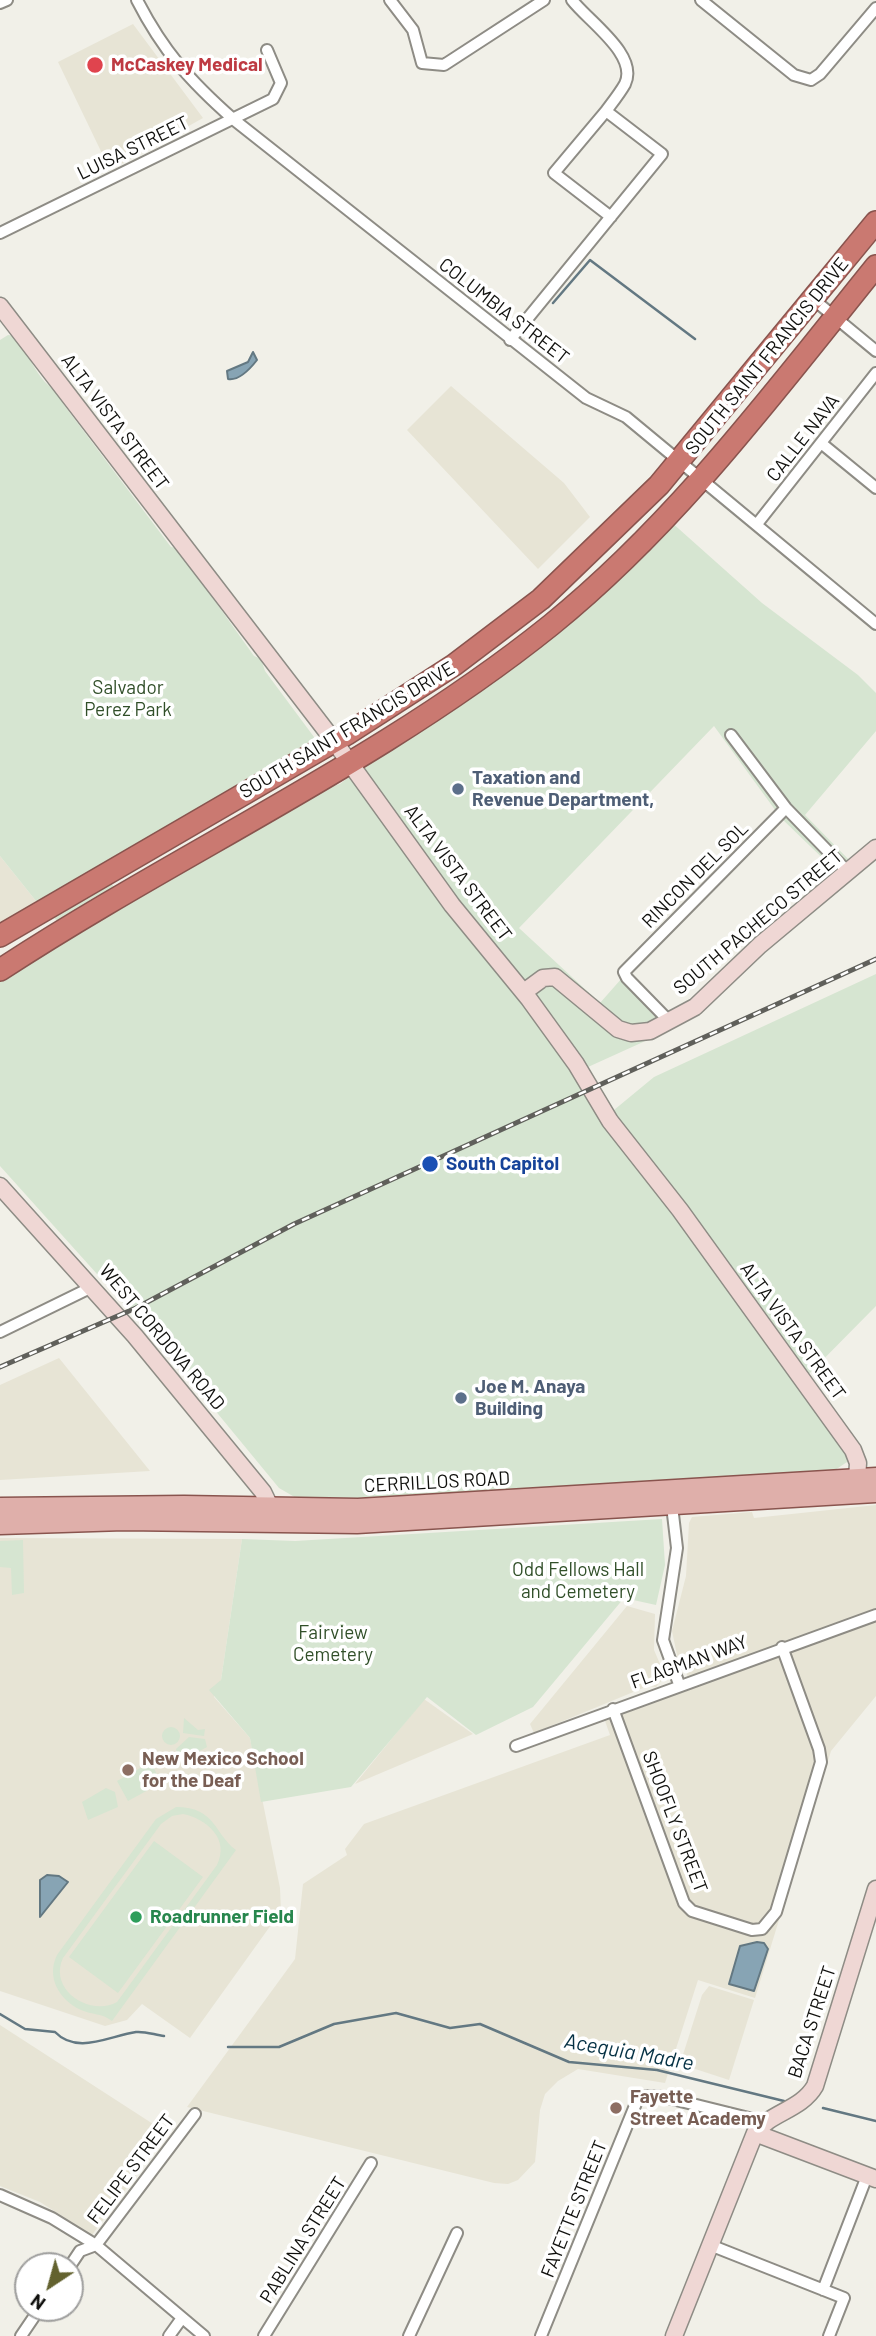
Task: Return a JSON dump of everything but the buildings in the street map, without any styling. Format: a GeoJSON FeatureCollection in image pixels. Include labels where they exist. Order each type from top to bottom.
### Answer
{"type":"FeatureCollection","features":[{"type":"Feature","properties":{"kind":"highway","name":"SOUTH SAINT FRANCIS DRIVE"},"geometry":{"type":"LineString","coordinates":[[0,936],[334,741],[454,666],[541,599],[635,511],[680,461],[876,222]]}},
{"type":"Feature","properties":{"kind":"highway","name":"SOUTH SAINT FRANCIS DRIVE"},"geometry":{"type":"LineString","coordinates":[[0,970],[451,700],[553,624],[626,557],[702,478],[876,266]]}},
{"type":"Feature","properties":{"kind":"main road","name":"CERRILLOS ROAD"},"geometry":{"type":"LineString","coordinates":[[0,1525],[88,1514],[272,1507],[358,1508],[876,1477]]}},
{"type":"Feature","properties":{"kind":"main road","name":"CERRILLOS ROAD"},"geometry":{"type":"LineString","coordinates":[[0,1507],[278,1525],[357,1524],[876,1493]]}},
{"type":"Feature","properties":{"kind":"street"},"geometry":{"type":"LineString","coordinates":[[0,3],[7,0]]}},
{"type":"Feature","properties":{"kind":"street","name":"COLUMBIA STREET"},"geometry":{"type":"LineString","coordinates":[[137,0],[156,37],[179,68],[233,119],[586,398],[626,417],[876,624]]}},
{"type":"Feature","properties":{"kind":"street"},"geometry":{"type":"LineString","coordinates":[[390,0],[413,30],[422,63],[444,65],[544,0]]}},
{"type":"Feature","properties":{"kind":"street"},"geometry":{"type":"LineString","coordinates":[[572,0],[620,48],[626,64],[626,83],[554,173],[611,217]]}},
{"type":"Feature","properties":{"kind":"street"},"geometry":{"type":"LineString","coordinates":[[701,0],[794,75],[811,80],[820,74],[876,8]]}},
{"type":"Feature","properties":{"kind":"street","name":"LUISA STREET"},"geometry":{"type":"LineString","coordinates":[[0,233],[267,103],[279,90],[281,83],[267,50]]}},
{"type":"Feature","properties":{"kind":"street"},"geometry":{"type":"LineString","coordinates":[[510,340],[662,154],[606,111]]}},
{"type":"Feature","properties":{"kind":"street"},"geometry":{"type":"LineString","coordinates":[[813,299],[876,351]]}},
{"type":"Feature","properties":{"kind":"street","name":"ALTA VISTA STREET"},"geometry":{"type":"LineString","coordinates":[[0,306],[334,741],[452,905],[523,992],[576,1064],[610,1121],[680,1210],[853,1450],[858,1463],[857,1479]]}},
{"type":"Feature","properties":{"kind":"street","name":"CALLE NAVA"},"geometry":{"type":"LineString","coordinates":[[757,524],[876,373]]}},
{"type":"Feature","properties":{"kind":"street"},"geometry":{"type":"LineString","coordinates":[[821,443],[876,488]]}},
{"type":"Feature","properties":{"kind":"street"},"geometry":{"type":"LineString","coordinates":[[731,735],[786,808],[849,873]]}},
{"type":"Feature","properties":{"kind":"street","name":"RINCON DEL SOL"},"geometry":{"type":"LineString","coordinates":[[670,1022],[626,978],[624,971],[786,808]]}},
{"type":"Feature","properties":{"kind":"street","name":"SOUTH PACHECO STREET"},"geometry":{"type":"LineString","coordinates":[[523,992],[543,978],[555,977],[564,981],[609,1023],[625,1032],[645,1033],[695,1007],[760,945],[876,848]]}},
{"type":"Feature","properties":{"kind":"street","name":"WEST CORDOVA ROAD"},"geometry":{"type":"LineString","coordinates":[[0,1186],[92,1287],[205,1419],[272,1507],[278,1525]]}},
{"type":"Feature","properties":{"kind":"street"},"geometry":{"type":"LineString","coordinates":[[0,1332],[92,1287]]}},
{"type":"Feature","properties":{"kind":"street"},"geometry":{"type":"LineString","coordinates":[[657,1490],[672,1506],[677,1548],[663,1640],[679,1684]]}},
{"type":"Feature","properties":{"kind":"street","name":"FLAGMAN WAY"},"geometry":{"type":"LineString","coordinates":[[516,1746],[679,1684],[876,1615]]}},
{"type":"Feature","properties":{"kind":"street","name":"SHOOFLY STREET"},"geometry":{"type":"LineString","coordinates":[[613,1709],[684,1903],[692,1911],[752,1930],[762,1929],[776,1912],[821,1762],[819,1749],[782,1647]]}},
{"type":"Feature","properties":{"kind":"street","name":"BACA STREET"},"geometry":{"type":"LineString","coordinates":[[765,2124],[802,2102],[815,2086],[876,1889]]}},
{"type":"Feature","properties":{"kind":"street","name":"FAYETTE STREET"},"geometry":{"type":"LineString","coordinates":[[541,2336],[639,2096],[664,2097],[765,2124]]}},
{"type":"Feature","properties":{"kind":"street","name":"FELIPE STREET"},"geometry":{"type":"LineString","coordinates":[[79,2252],[96,2245],[195,2114]]}},
{"type":"Feature","properties":{"kind":"street"},"geometry":{"type":"LineString","coordinates":[[674,2336],[710,2245],[765,2124],[872,2177],[823,2290]]}},
{"type":"Feature","properties":{"kind":"street","name":"PABLINA STREET"},"geometry":{"type":"LineString","coordinates":[[264,2336],[371,2163]]}},
{"type":"Feature","properties":{"kind":"street"},"geometry":{"type":"LineString","coordinates":[[0,2195],[51,2218],[96,2245],[204,2336]]}},
{"type":"Feature","properties":{"kind":"street"},"geometry":{"type":"LineString","coordinates":[[409,2336],[457,2233]]}},
{"type":"Feature","properties":{"kind":"street"},"geometry":{"type":"LineString","coordinates":[[710,2245],[844,2298],[829,2336]]}},
{"type":"Feature","properties":{"kind":"street"},"geometry":{"type":"LineString","coordinates":[[169,2336],[181,2318]]}},
{"type":"Feature","properties":{"kind":"shaded area"},"geometry":{"type":"Polygon","coordinates":[[[133,24],[203,118],[110,170],[58,62],[133,24]]]}},
{"type":"Feature","properties":{"kind":"shaded area"},"geometry":{"type":"Polygon","coordinates":[[[451,386],[564,483],[590,517],[538,569],[407,430],[451,386]]]}},
{"type":"Feature","properties":{"kind":"shaded area"},"geometry":{"type":"Polygon","coordinates":[[[0,856],[36,901],[0,927],[0,856]]]}},
{"type":"Feature","properties":{"kind":"shaded area"},"geometry":{"type":"Polygon","coordinates":[[[59,1358],[150,1471],[0,1480],[0,1385],[59,1358]]]}},
{"type":"Feature","properties":{"kind":"shaded area"},"geometry":{"type":"Polygon","coordinates":[[[876,1505],[876,1696],[831,1751],[755,1998],[698,1980],[665,2083],[578,2069],[558,2081],[545,2094],[540,2110],[535,2162],[518,2180],[508,2184],[494,2183],[187,2107],[295,1959],[303,1884],[347,1855],[345,1849],[364,1824],[610,1735],[605,1721],[693,1687],[677,1655],[672,1631],[686,1576],[689,1523],[692,1517],[752,1512],[754,1518],[876,1505]]]}},
{"type":"Feature","properties":{"kind":"shaded area","name":"New Mexico School for the Deaf"},"geometry":{"type":"Polygon","coordinates":[[[0,1538],[242,1539],[221,1680],[214,1697],[250,1738],[280,1888],[281,1911],[190,2038],[142,2004],[127,2020],[105,2026],[0,1991],[0,1538]]]}},
{"type":"Feature","properties":{"kind":"shaded area"},"geometry":{"type":"Polygon","coordinates":[[[627,1606],[655,1614],[654,1650],[663,1671],[662,1680],[656,1687],[648,1686],[534,1733],[530,1724],[627,1606]]]}},
{"type":"Feature","properties":{"kind":"shaded area"},"geometry":{"type":"Polygon","coordinates":[[[424,1699],[473,1734],[355,1784],[424,1699]]]}},
{"type":"Feature","properties":{"kind":"shaded area"},"geometry":{"type":"Polygon","coordinates":[[[709,1986],[754,2000],[729,2080],[680,2064],[702,1995],[709,1986]]]}},
{"type":"Feature","properties":{"kind":"shaded area"},"geometry":{"type":"Polygon","coordinates":[[[0,2025],[167,2133],[92,2235],[40,2202],[0,2186],[0,2025]]]}},
{"type":"Feature","properties":{"kind":"green space","name":"Salvador Perez Park"},"geometry":{"type":"Polygon","coordinates":[[[8,335],[16,336],[39,375],[51,388],[59,392],[64,405],[171,547],[177,548],[254,656],[261,659],[265,671],[314,737],[314,742],[100,871],[125,899],[340,784],[670,521],[762,603],[858,675],[876,693],[876,731],[805,815],[852,863],[839,874],[781,818],[714,726],[519,928],[600,1003],[622,978],[674,1028],[588,1067],[614,1110],[654,1077],[876,974],[876,1306],[799,1384],[850,1460],[832,1472],[342,1500],[298,1499],[279,1488],[167,1352],[0,1166],[0,975],[69,932],[36,901],[0,856],[0,340],[8,335]]]}},
{"type":"Feature","properties":{"kind":"green space","name":"Fairview Cemetery"},"geometry":{"type":"Polygon","coordinates":[[[662,1519],[665,1565],[656,1605],[624,1598],[533,1707],[476,1735],[427,1697],[351,1787],[261,1802],[250,1738],[209,1690],[221,1680],[242,1539],[295,1541],[662,1519]]]}},
{"type":"Feature","properties":{"kind":"green space"},"geometry":{"type":"Polygon","coordinates":[[[23,1540],[24,1593],[12,1595],[11,1568],[0,1567],[0,1541],[23,1540]]]}},
{"type":"Feature","properties":{"kind":"green space"},"geometry":{"type":"Polygon","coordinates":[[[184,1718],[198,1730],[205,1729],[204,1736],[183,1733],[184,1718]]]}},
{"type":"Feature","properties":{"kind":"green space"},"geometry":{"type":"Polygon","coordinates":[[[171,1727],[177,1730],[180,1736],[177,1742],[171,1745],[165,1742],[162,1736],[165,1730],[171,1727]]]}},
{"type":"Feature","properties":{"kind":"green space"},"geometry":{"type":"Polygon","coordinates":[[[189,1737],[205,1739],[207,1747],[185,1759],[178,1756],[176,1749],[189,1737]]]}},
{"type":"Feature","properties":{"kind":"green space"},"geometry":{"type":"Polygon","coordinates":[[[151,1762],[161,1783],[128,1801],[117,1781],[151,1762]]]}},
{"type":"Feature","properties":{"kind":"green space"},"geometry":{"type":"Polygon","coordinates":[[[106,1788],[115,1792],[118,1807],[88,1820],[82,1802],[106,1788]]]}},
{"type":"Feature","properties":{"kind":"green space"},"geometry":{"type":"Polygon","coordinates":[[[176,1807],[199,1811],[207,1816],[236,1850],[112,2021],[81,2010],[66,2000],[54,1979],[54,1963],[57,1955],[156,1819],[176,1807]],[[183,1814],[172,1816],[161,1824],[63,1958],[61,1980],[74,1998],[95,2006],[117,2002],[217,1865],[221,1847],[218,1839],[208,1825],[183,1814]]]}},
{"type":"Feature","properties":{"kind":"green space","name":"Roadrunner Field"},"geometry":{"type":"Polygon","coordinates":[[[154,1841],[203,1877],[118,1993],[69,1957],[154,1841]]]}},
{"type":"Feature","properties":{"kind":"water"},"geometry":{"type":"Polygon","coordinates":[[[253,352],[257,360],[251,367],[240,376],[228,379],[227,371],[248,362],[253,352]]]}},
{"type":"Feature","properties":{"kind":"water"},"geometry":{"type":"Polygon","coordinates":[[[47,1875],[59,1876],[68,1882],[40,1917],[40,1880],[47,1875]]]}},
{"type":"Feature","properties":{"kind":"water"},"geometry":{"type":"Polygon","coordinates":[[[764,1943],[768,1949],[754,1991],[729,1984],[740,1946],[764,1943]]]}},
{"type":"Feature","properties":{"kind":"waterway"},"geometry":{"type":"LineString","coordinates":[[553,303],[590,260],[695,339]]}},
{"type":"Feature","properties":{"kind":"waterway","name":"Acequia Madre"},"geometry":{"type":"LineString","coordinates":[[228,2047],[279,2047],[334,2024],[396,2013],[450,2028],[480,2024],[569,2062],[657,2070],[784,2101]]}},
{"type":"Feature","properties":{"kind":"waterway","name":"Acequia Madre"},"geometry":{"type":"LineString","coordinates":[[0,2014],[25,2029],[55,2032],[73,2042],[94,2042],[136,2032],[164,2036]]}},
{"type":"Feature","properties":{"kind":"waterway","name":"Acequia Madre"},"geometry":{"type":"LineString","coordinates":[[823,2108],[876,2121]]}},
{"type":"Feature","properties":{"kind":"railway"},"geometry":{"type":"LineString","coordinates":[[0,1367],[136,1308],[294,1224],[876,959]]}},
{"type":"Feature","properties":{"kind":"place","name":"McCaskey Medical"},"geometry":{"type":"Point","coordinates":[95,65]}},
{"type":"Feature","properties":{"kind":"place","name":"Taxation and Revenue Department,"},"geometry":{"type":"Point","coordinates":[458,789]}},
{"type":"Feature","properties":{"kind":"place","name":"South Capitol"},"geometry":{"type":"Point","coordinates":[430,1164]}},
{"type":"Feature","properties":{"kind":"place","name":"Joe M. Anaya Building"},"geometry":{"type":"Point","coordinates":[461,1398]}},
{"type":"Feature","properties":{"kind":"place","name":"New Mexico School for the Deaf"},"geometry":{"type":"Point","coordinates":[128,1770]}},
{"type":"Feature","properties":{"kind":"place","name":"Roadrunner Field"},"geometry":{"type":"Point","coordinates":[136,1917]}},
{"type":"Feature","properties":{"kind":"place","name":"Fayette Street Academy"},"geometry":{"type":"Point","coordinates":[616,2108]}},
{"type":"Feature","properties":{"kind":"park label","name":"Odd Fellows Hall and Cemetery"},"geometry":{"type":"Point","coordinates":[578,1581]}}]}
